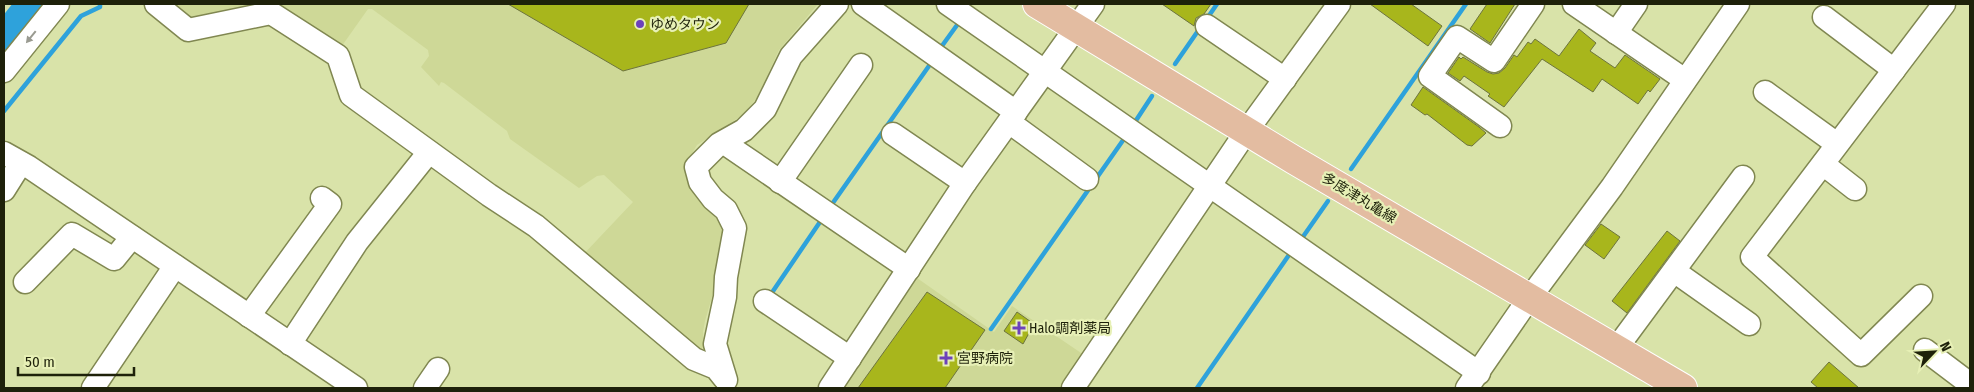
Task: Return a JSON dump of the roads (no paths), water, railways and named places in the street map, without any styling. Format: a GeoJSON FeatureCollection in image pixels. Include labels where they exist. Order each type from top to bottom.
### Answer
{"type":"FeatureCollection","features":[{"type":"Feature","properties":{"kind":"main road","name":"多度津丸亀線"},"geometry":{"type":"LineString","coordinates":[[1037,4],[1246,132],[1683,388]]}},
{"type":"Feature","properties":{"kind":"street"},"geometry":{"type":"LineString","coordinates":[[4,71],[58,4]]}},
{"type":"Feature","properties":{"kind":"street"},"geometry":{"type":"LineString","coordinates":[[156,4],[188,30],[271,13],[338,56],[352,95],[489,195],[536,226],[694,360],[724,378]]}},
{"type":"Feature","properties":{"kind":"street"},"geometry":{"type":"LineString","coordinates":[[724,378],[715,344],[725,297],[726,278],[735,228],[726,210],[713,199],[700,182],[696,167],[719,144],[744,130],[765,109],[791,56],[837,4]]}},
{"type":"Feature","properties":{"kind":"street"},"geometry":{"type":"LineString","coordinates":[[863,4],[1012,117],[1087,179]]}},
{"type":"Feature","properties":{"kind":"street"},"geometry":{"type":"LineString","coordinates":[[948,4],[1210,186],[1473,380],[1530,298],[1612,187],[1738,4]]}},
{"type":"Feature","properties":{"kind":"street"},"geometry":{"type":"LineString","coordinates":[[830,388],[965,183],[1093,4]]}},
{"type":"Feature","properties":{"kind":"street"},"geometry":{"type":"LineString","coordinates":[[1073,388],[1246,132],[1339,4]]}},
{"type":"Feature","properties":{"kind":"street"},"geometry":{"type":"LineString","coordinates":[[1500,126],[1430,76],[1457,37],[1494,61],[1533,4]]}},
{"type":"Feature","properties":{"kind":"street"},"geometry":{"type":"LineString","coordinates":[[1574,4],[1685,80]]}},
{"type":"Feature","properties":{"kind":"street"},"geometry":{"type":"LineString","coordinates":[[1616,33],[1636,4]]}},
{"type":"Feature","properties":{"kind":"street"},"geometry":{"type":"LineString","coordinates":[[1921,296],[1861,355],[1752,258],[1944,4]]}},
{"type":"Feature","properties":{"kind":"street"},"geometry":{"type":"LineString","coordinates":[[1824,17],[1894,70]]}},
{"type":"Feature","properties":{"kind":"street"},"geometry":{"type":"LineString","coordinates":[[1208,26],[1286,79]]}},
{"type":"Feature","properties":{"kind":"street"},"geometry":{"type":"LineString","coordinates":[[780,182],[860,64]]}},
{"type":"Feature","properties":{"kind":"street"},"geometry":{"type":"LineString","coordinates":[[1765,92],[1837,144]]}},
{"type":"Feature","properties":{"kind":"street"},"geometry":{"type":"LineString","coordinates":[[893,134],[965,183]]}},
{"type":"Feature","properties":{"kind":"street"},"geometry":{"type":"LineString","coordinates":[[730,148],[908,269]]}},
{"type":"Feature","properties":{"kind":"street"},"geometry":{"type":"LineString","coordinates":[[290,344],[357,242],[429,152]]}},
{"type":"Feature","properties":{"kind":"street"},"geometry":{"type":"LineString","coordinates":[[4,190],[13,158],[356,388]]}},
{"type":"Feature","properties":{"kind":"street"},"geometry":{"type":"LineString","coordinates":[[1823,164],[1855,189]]}},
{"type":"Feature","properties":{"kind":"street"},"geometry":{"type":"LineString","coordinates":[[1616,349],[1744,177]]}},
{"type":"Feature","properties":{"kind":"street"},"geometry":{"type":"LineString","coordinates":[[250,316],[330,204],[322,198]]}},
{"type":"Feature","properties":{"kind":"street"},"geometry":{"type":"LineString","coordinates":[[25,282],[72,234],[114,259],[132,237]]}},
{"type":"Feature","properties":{"kind":"street"},"geometry":{"type":"LineString","coordinates":[[93,388],[175,266]]}},
{"type":"Feature","properties":{"kind":"street"},"geometry":{"type":"LineString","coordinates":[[1674,271],[1749,324]]}},
{"type":"Feature","properties":{"kind":"street"},"geometry":{"type":"LineString","coordinates":[[765,301],[850,358]]}},
{"type":"Feature","properties":{"kind":"street"},"geometry":{"type":"LineString","coordinates":[[1925,350],[1970,384]]}},
{"type":"Feature","properties":{"kind":"street"},"geometry":{"type":"LineString","coordinates":[[425,388],[438,369]]}},
{"type":"Feature","properties":{"kind":"waterway"},"geometry":{"type":"LineString","coordinates":[[4,37],[30,4]]}},
{"type":"Feature","properties":{"kind":"waterway"},"geometry":{"type":"LineString","coordinates":[[4,111],[81,16],[100,7],[100,4]]}},
{"type":"Feature","properties":{"kind":"waterway"},"geometry":{"type":"LineString","coordinates":[[1206,20],[1217,4]]}},
{"type":"Feature","properties":{"kind":"waterway"},"geometry":{"type":"LineString","coordinates":[[1351,169],[1466,4]]}},
{"type":"Feature","properties":{"kind":"waterway"},"geometry":{"type":"LineString","coordinates":[[939,50],[960,21]]}},
{"type":"Feature","properties":{"kind":"waterway"},"geometry":{"type":"LineString","coordinates":[[1175,64],[1200,28]]}},
{"type":"Feature","properties":{"kind":"waterway"},"geometry":{"type":"LineString","coordinates":[[830,207],[931,63]]}},
{"type":"Feature","properties":{"kind":"waterway"},"geometry":{"type":"LineString","coordinates":[[1133,125],[1152,96]]}},
{"type":"Feature","properties":{"kind":"waterway"},"geometry":{"type":"LineString","coordinates":[[991,329],[1126,136]]}},
{"type":"Feature","properties":{"kind":"waterway"},"geometry":{"type":"LineString","coordinates":[[1300,241],[1328,201]]}},
{"type":"Feature","properties":{"kind":"waterway"},"geometry":{"type":"LineString","coordinates":[[771,294],[822,219]]}},
{"type":"Feature","properties":{"kind":"waterway"},"geometry":{"type":"LineString","coordinates":[[1197,388],[1291,252]]}},
{"type":"Feature","properties":{"kind":"place","name":"ゆめタウン"},"geometry":{"type":"Point","coordinates":[640,24]}},
{"type":"Feature","properties":{"kind":"place","name":"Halo調剤薬局"},"geometry":{"type":"Point","coordinates":[1019,328]}},
{"type":"Feature","properties":{"kind":"place","name":"宮野病院"},"geometry":{"type":"Point","coordinates":[946,358]}}]}
